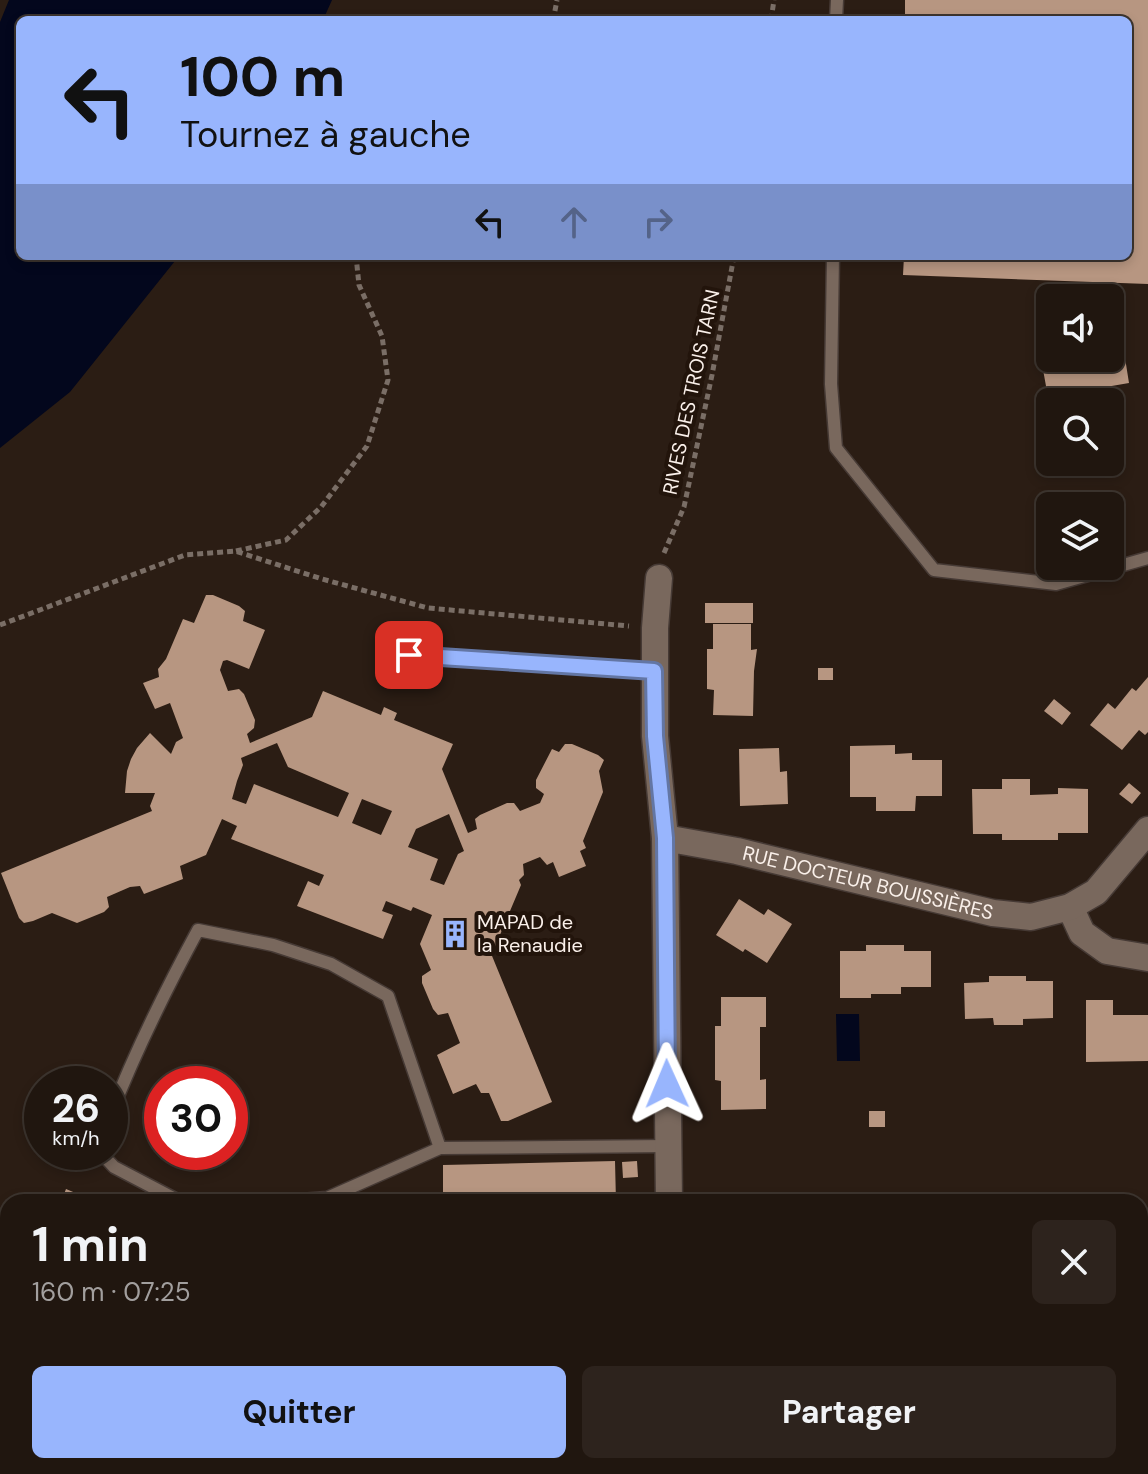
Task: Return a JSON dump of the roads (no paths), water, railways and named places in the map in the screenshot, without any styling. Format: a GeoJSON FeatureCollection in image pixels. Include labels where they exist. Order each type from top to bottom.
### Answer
{"type":"FeatureCollection","features":[{"type":"Feature","properties":{"kind":"street"},"geometry":{"type":"LineString","coordinates":[[659,578],[655,628],[655,736],[665,838],[669,1194]]}},
{"type":"Feature","properties":{"kind":"street","name":"RUE DOCTEUR BOUISSIÈRES"},"geometry":{"type":"LineString","coordinates":[[665,838],[737,851],[993,913],[1031,917],[1070,907],[1096,892],[1148,830]]}},
{"type":"Feature","properties":{"kind":"street"},"geometry":{"type":"LineString","coordinates":[[1070,907],[1082,933],[1107,951],[1148,958]]}},
{"type":"Feature","properties":{"kind":"lane"},"geometry":{"type":"LineString","coordinates":[[833,260],[831,384],[836,448],[934,570],[1056,584],[1148,558]]}},
{"type":"Feature","properties":{"kind":"lane"},"geometry":{"type":"LineString","coordinates":[[409,655],[654,671]]}},
{"type":"Feature","properties":{"kind":"lane"},"geometry":{"type":"LineString","coordinates":[[128,1075],[165,991],[198,930],[273,945],[331,964],[388,996],[440,1148]]}},
{"type":"Feature","properties":{"kind":"lane"},"geometry":{"type":"LineString","coordinates":[[336,1194],[440,1148],[668,1146]]}},
{"type":"Feature","properties":{"kind":"lane"},"geometry":{"type":"LineString","coordinates":[[120,1170],[166,1194]]}},
{"type":"Feature","properties":{"kind":"water"},"geometry":{"type":"Polygon","coordinates":[[[9,0],[332,0],[325,16],[16,16],[16,260],[176,260],[70,392],[0,448],[0,22],[9,0]]]}},
{"type":"Feature","properties":{"kind":"water"},"geometry":{"type":"Polygon","coordinates":[[[836,1014],[859,1014],[860,1061],[837,1061],[836,1014]]]}},
{"type":"Feature","properties":{"kind":"place","name":"MAPAD de la Renaudie"},"geometry":{"type":"Point","coordinates":[455,934]}}]}
